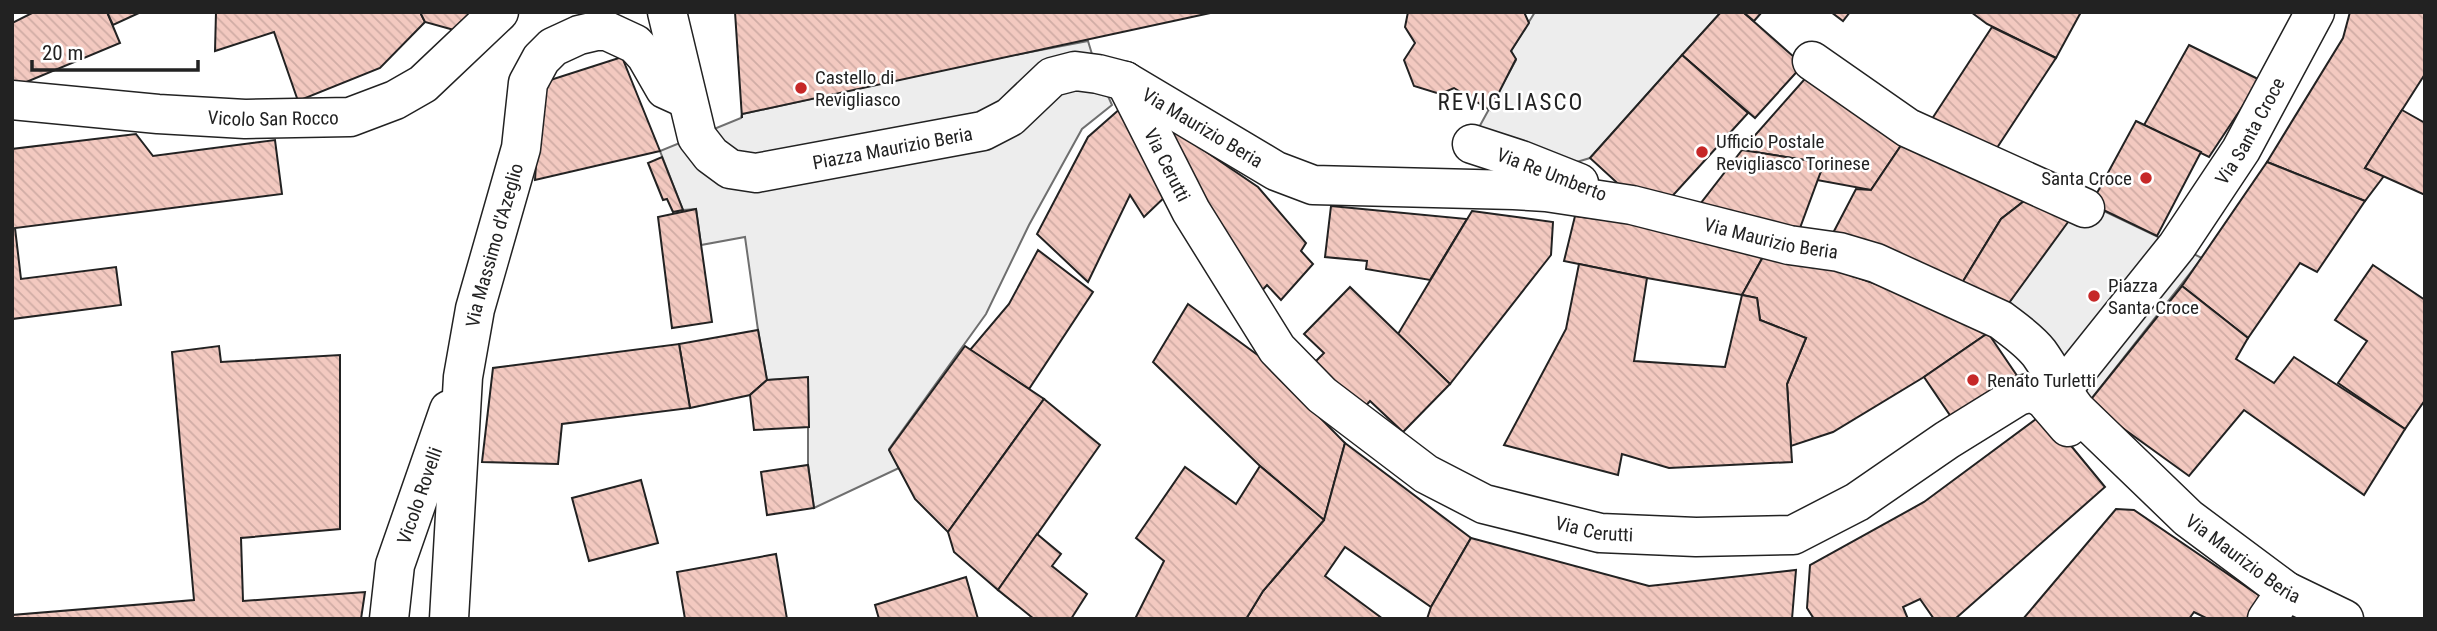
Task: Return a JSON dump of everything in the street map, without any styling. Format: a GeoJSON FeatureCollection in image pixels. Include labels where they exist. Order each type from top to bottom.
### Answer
{"type":"FeatureCollection","features":[{"type":"Feature","properties":{"kind":"street","name":"Vicolo San Rocco"},"geometry":{"type":"LineString","coordinates":[[12,100],[245,119],[350,117],[395,100],[423,84],[499,12]]}},
{"type":"Feature","properties":{"kind":"street"},"geometry":{"type":"LineString","coordinates":[[667,12],[690,111]]}},
{"type":"Feature","properties":{"kind":"street","name":"Via Santa Croce"},"geometry":{"type":"LineString","coordinates":[[2061,391],[2177,246],[2241,150],[2315,12]]}},
{"type":"Feature","properties":{"kind":"street","name":"Via Massimo d'Azeglio"},"geometry":{"type":"LineString","coordinates":[[449,619],[463,377],[475,309],[521,148],[528,83],[541,59],[553,47],[579,34],[607,31],[635,44],[646,56],[665,89],[690,111]]}},
{"type":"Feature","properties":{"kind":"street"},"geometry":{"type":"LineString","coordinates":[[1812,61],[1909,128],[2085,208]]}},
{"type":"Feature","properties":{"kind":"street","name":"Piazza Maurizio Beria"},"geometry":{"type":"LineString","coordinates":[[690,111],[697,137],[711,155],[730,169],[756,173],[983,131],[1010,117],[1052,77],[1075,71],[1111,77]]}},
{"type":"Feature","properties":{"kind":"street","name":"Via Maurizio Beria"},"geometry":{"type":"LineString","coordinates":[[1111,77],[1276,171],[1313,186],[1546,192],[1632,205],[1789,244],[1839,252],[1876,263],[2001,320],[2027,340],[2038,353],[2076,410],[2277,605],[2344,619]]}},
{"type":"Feature","properties":{"kind":"street","name":"Via Cerutti"},"geometry":{"type":"LineString","coordinates":[[1111,77],[1277,349],[1322,395],[1426,474],[1484,504],[1600,533],[1696,537],[1793,535],[1857,502],[1947,440],[2018,396],[2032,392],[2044,399],[2109,471],[2164,510],[2188,518]]}},
{"type":"Feature","properties":{"kind":"street","name":"Via Re Umberto"},"geometry":{"type":"LineString","coordinates":[[1472,144],[1521,160],[1632,205]]}},
{"type":"Feature","properties":{"kind":"street","name":"Vicolo Rovelli"},"geometry":{"type":"LineString","coordinates":[[389,619],[395,565],[417,508],[439,432],[463,377]]}},
{"type":"Feature","properties":{"kind":"shaded area"},"geometry":{"type":"Polygon","coordinates":[[[1535,12],[1721,12],[1590,158],[1570,164],[1477,131],[1516,60],[1511,51],[1535,12]]]}},
{"type":"Feature","properties":{"kind":"shaded area"},"geometry":{"type":"Polygon","coordinates":[[[1088,41],[1098,74],[1112,105],[1082,129],[1029,225],[986,314],[889,449],[899,468],[814,508],[808,465],[808,378],[767,380],[745,237],[701,245],[696,209],[683,210],[660,151],[741,118],[742,114],[983,61],[1088,41]]]}},
{"type":"Feature","properties":{"kind":"shaded area","name":"Piazza Santa Croce"},"geometry":{"type":"Polygon","coordinates":[[[2081,200],[2202,258],[2088,403],[2006,307],[2081,200]]]}},
{"type":"Feature","properties":{"kind":"building"},"geometry":{"type":"Polygon","coordinates":[[[34,12],[107,12],[120,43],[12,88],[12,23],[34,12]]]}},
{"type":"Feature","properties":{"kind":"building"},"geometry":{"type":"Polygon","coordinates":[[[107,12],[141,12],[113,25],[107,12]]]}},
{"type":"Feature","properties":{"kind":"building"},"geometry":{"type":"Polygon","coordinates":[[[216,12],[420,12],[425,22],[380,68],[298,101],[274,32],[215,51],[216,12]]]}},
{"type":"Feature","properties":{"kind":"building"},"geometry":{"type":"Polygon","coordinates":[[[420,12],[484,12],[465,33],[425,22],[420,12]]]}},
{"type":"Feature","properties":{"kind":"building","name":"Castello di Revigliasco"},"geometry":{"type":"Polygon","coordinates":[[[735,12],[1215,12],[742,114],[742,118],[735,12]]]}},
{"type":"Feature","properties":{"kind":"building"},"geometry":{"type":"Polygon","coordinates":[[[1408,12],[1524,12],[1529,23],[1511,51],[1516,59],[1490,110],[1454,88],[1440,94],[1414,86],[1404,60],[1415,43],[1405,27],[1408,12]]]}},
{"type":"Feature","properties":{"kind":"building"},"geometry":{"type":"Polygon","coordinates":[[[1721,12],[1743,12],[1803,65],[1755,118],[1682,55],[1721,12]]]}},
{"type":"Feature","properties":{"kind":"building"},"geometry":{"type":"Polygon","coordinates":[[[1743,12],[1762,12],[1754,21],[1743,12]]]}},
{"type":"Feature","properties":{"kind":"building"},"geometry":{"type":"Polygon","coordinates":[[[1831,12],[1850,12],[1843,21],[1831,12]]]}},
{"type":"Feature","properties":{"kind":"building"},"geometry":{"type":"Polygon","coordinates":[[[1971,12],[2081,12],[2056,58],[1987,24],[1971,12]]]}},
{"type":"Feature","properties":{"kind":"building"},"geometry":{"type":"Polygon","coordinates":[[[2350,12],[2425,12],[2425,74],[2365,168],[2384,176],[2365,201],[2267,162],[2343,38],[2350,12]]]}},
{"type":"Feature","properties":{"kind":"building"},"geometry":{"type":"Polygon","coordinates":[[[1992,27],[2056,58],[1989,160],[1926,128],[1992,27]]]}},
{"type":"Feature","properties":{"kind":"building"},"geometry":{"type":"Polygon","coordinates":[[[2189,45],[2260,80],[2209,157],[2144,125],[2189,45]]]}},
{"type":"Feature","properties":{"kind":"building"},"geometry":{"type":"Polygon","coordinates":[[[1682,55],[1748,113],[1666,203],[1638,202],[1590,158],[1682,55]]]}},
{"type":"Feature","properties":{"kind":"building"},"geometry":{"type":"Polygon","coordinates":[[[622,57],[660,151],[535,180],[541,83],[622,57]]]}},
{"type":"Feature","properties":{"kind":"building"},"geometry":{"type":"Polygon","coordinates":[[[1810,73],[1904,141],[1871,190],[1817,180],[1824,163],[1742,150],[1810,73]]]}},
{"type":"Feature","properties":{"kind":"building"},"geometry":{"type":"Polygon","coordinates":[[[1122,107],[1171,191],[1144,217],[1130,195],[1088,282],[1037,234],[1088,137],[1122,107]]]}},
{"type":"Feature","properties":{"kind":"building"},"geometry":{"type":"Polygon","coordinates":[[[2402,110],[2425,123],[2425,195],[2365,168],[2402,110]]]}},
{"type":"Feature","properties":{"kind":"building","name":"Santa Croce"},"geometry":{"type":"Polygon","coordinates":[[[2136,121],[2201,152],[2157,236],[2091,204],[2136,121]]]}},
{"type":"Feature","properties":{"kind":"building"},"geometry":{"type":"Polygon","coordinates":[[[1168,126],[1258,187],[1306,243],[1301,251],[1313,264],[1281,300],[1267,285],[1259,294],[1164,129],[1168,126]]]}},
{"type":"Feature","properties":{"kind":"building"},"geometry":{"type":"Polygon","coordinates":[[[136,134],[153,156],[275,140],[282,194],[15,228],[21,279],[116,267],[121,305],[12,319],[12,149],[136,134]]]}},
{"type":"Feature","properties":{"kind":"building"},"geometry":{"type":"Polygon","coordinates":[[[1904,141],[2028,198],[2001,219],[1962,283],[1832,235],[1856,189],[1871,190],[1904,141]]]}},
{"type":"Feature","properties":{"kind":"building"},"geometry":{"type":"Polygon","coordinates":[[[1742,150],[1824,163],[1797,236],[1694,212],[1742,150]]]}},
{"type":"Feature","properties":{"kind":"building"},"geometry":{"type":"Polygon","coordinates":[[[662,157],[683,210],[673,212],[667,199],[663,200],[648,163],[662,157]]]}},
{"type":"Feature","properties":{"kind":"building"},"geometry":{"type":"Polygon","coordinates":[[[2267,162],[2365,201],[2317,272],[2300,263],[2248,338],[2182,286],[2267,162]]]}},
{"type":"Feature","properties":{"kind":"building"},"geometry":{"type":"Polygon","coordinates":[[[2028,198],[2071,218],[2006,307],[1962,283],[2001,219],[2028,198]]]}},
{"type":"Feature","properties":{"kind":"building"},"geometry":{"type":"Polygon","coordinates":[[[1331,206],[1467,219],[1430,280],[1366,269],[1367,261],[1325,257],[1331,206]]]}},
{"type":"Feature","properties":{"kind":"building"},"geometry":{"type":"Polygon","coordinates":[[[696,209],[712,322],[672,328],[658,217],[696,209]]]}},
{"type":"Feature","properties":{"kind":"building"},"geometry":{"type":"Polygon","coordinates":[[[1472,211],[1553,222],[1551,255],[1450,384],[1398,334],[1472,211]]]}},
{"type":"Feature","properties":{"kind":"building"},"geometry":{"type":"Polygon","coordinates":[[[1575,216],[1637,224],[1764,255],[1742,295],[1564,261],[1575,216]]]}},
{"type":"Feature","properties":{"kind":"building"},"geometry":{"type":"Polygon","coordinates":[[[1038,250],[1093,292],[1029,389],[970,350],[1009,304],[1038,250]]]}},
{"type":"Feature","properties":{"kind":"building"},"geometry":{"type":"Polygon","coordinates":[[[1764,255],[1823,266],[1882,286],[1988,333],[1924,377],[1833,432],[1791,446],[1787,384],[1806,338],[1760,320],[1757,298],[1742,295],[1764,255]]]}},
{"type":"Feature","properties":{"kind":"building"},"geometry":{"type":"Polygon","coordinates":[[[1579,264],[1647,278],[1634,361],[1725,367],[1742,295],[1757,298],[1760,320],[1806,338],[1787,384],[1792,462],[1669,468],[1622,454],[1618,475],[1504,445],[1566,329],[1579,264]]]}},
{"type":"Feature","properties":{"kind":"building"},"geometry":{"type":"Polygon","coordinates":[[[2373,265],[2425,300],[2425,400],[2405,429],[2338,383],[2367,341],[2335,320],[2373,265]]]}},
{"type":"Feature","properties":{"kind":"building"},"geometry":{"type":"Polygon","coordinates":[[[2182,286],[2248,338],[2236,359],[2274,383],[2294,357],[2405,429],[2364,495],[2244,410],[2189,476],[2088,403],[2182,286]]]}},
{"type":"Feature","properties":{"kind":"building"},"geometry":{"type":"Polygon","coordinates":[[[1350,287],[1450,384],[1403,432],[1370,401],[1363,409],[1314,363],[1324,353],[1304,334],[1350,287]]]}},
{"type":"Feature","properties":{"kind":"building"},"geometry":{"type":"Polygon","coordinates":[[[1188,304],[1259,356],[1345,443],[1324,520],[1260,466],[1153,362],[1188,304]]]}},
{"type":"Feature","properties":{"kind":"building"},"geometry":{"type":"Polygon","coordinates":[[[758,330],[767,380],[750,395],[690,408],[679,344],[758,330]]]}},
{"type":"Feature","properties":{"kind":"building","name":"Renato Turletti"},"geometry":{"type":"Polygon","coordinates":[[[1988,333],[2022,383],[1958,427],[1924,377],[1988,333]]]}},
{"type":"Feature","properties":{"kind":"building"},"geometry":{"type":"Polygon","coordinates":[[[679,344],[690,408],[562,424],[558,464],[482,462],[493,368],[679,344]]]}},
{"type":"Feature","properties":{"kind":"building"},"geometry":{"type":"Polygon","coordinates":[[[219,346],[221,362],[340,355],[340,529],[241,538],[243,601],[365,592],[361,619],[12,619],[12,615],[194,600],[172,352],[219,346]]]}},
{"type":"Feature","properties":{"kind":"building"},"geometry":{"type":"Polygon","coordinates":[[[965,346],[1044,399],[948,532],[915,499],[889,450],[965,346]]]}},
{"type":"Feature","properties":{"kind":"building"},"geometry":{"type":"Polygon","coordinates":[[[808,377],[809,427],[754,430],[750,395],[767,380],[808,377]]]}},
{"type":"Feature","properties":{"kind":"building"},"geometry":{"type":"Polygon","coordinates":[[[1044,399],[1100,445],[998,590],[954,552],[948,532],[1044,399]]]}},
{"type":"Feature","properties":{"kind":"building"},"geometry":{"type":"Polygon","coordinates":[[[2044,413],[2105,487],[1955,619],[1934,619],[1920,599],[1903,607],[1908,619],[1814,619],[1807,608],[1810,565],[1924,502],[2044,413]]]}},
{"type":"Feature","properties":{"kind":"building"},"geometry":{"type":"Polygon","coordinates":[[[1345,443],[1471,538],[1431,607],[1345,547],[1325,576],[1383,619],[1246,619],[1263,591],[1324,520],[1345,443]]]}},
{"type":"Feature","properties":{"kind":"building"},"geometry":{"type":"Polygon","coordinates":[[[808,465],[814,508],[767,515],[761,472],[808,465]]]}},
{"type":"Feature","properties":{"kind":"building"},"geometry":{"type":"Polygon","coordinates":[[[1260,466],[1324,520],[1263,591],[1246,619],[1135,619],[1164,561],[1136,538],[1185,467],[1236,504],[1260,466]]]}},
{"type":"Feature","properties":{"kind":"building"},"geometry":{"type":"Polygon","coordinates":[[[641,480],[658,543],[589,561],[572,498],[641,480]]]}},
{"type":"Feature","properties":{"kind":"building"},"geometry":{"type":"Polygon","coordinates":[[[2116,509],[2134,510],[2270,603],[2257,619],[2208,619],[2194,612],[2189,619],[2023,619],[2116,509]]]}},
{"type":"Feature","properties":{"kind":"building"},"geometry":{"type":"Polygon","coordinates":[[[1037,534],[1061,554],[1052,566],[1087,594],[1071,619],[1034,619],[998,590],[1037,534]]]}},
{"type":"Feature","properties":{"kind":"building"},"geometry":{"type":"Polygon","coordinates":[[[1471,538],[1649,586],[1796,570],[1792,619],[1427,619],[1431,607],[1471,538]]]}},
{"type":"Feature","properties":{"kind":"building"},"geometry":{"type":"Polygon","coordinates":[[[776,554],[787,619],[685,619],[677,572],[776,554]]]}},
{"type":"Feature","properties":{"kind":"building"},"geometry":{"type":"Polygon","coordinates":[[[966,577],[978,619],[879,619],[875,605],[966,577]]]}},
{"type":"Feature","properties":{"kind":"place","name":"Castello di Revigliasco"},"geometry":{"type":"Point","coordinates":[801,88]}},
{"type":"Feature","properties":{"kind":"place","name":"Ufficio Postale Revigliasco Torinese"},"geometry":{"type":"Point","coordinates":[1702,152]}},
{"type":"Feature","properties":{"kind":"place","name":"Santa Croce"},"geometry":{"type":"Point","coordinates":[2146,178]}},
{"type":"Feature","properties":{"kind":"place","name":"Piazza Santa Croce"},"geometry":{"type":"Point","coordinates":[2094,296]}},
{"type":"Feature","properties":{"kind":"place","name":"Renato Turletti"},"geometry":{"type":"Point","coordinates":[1973,380]}},
{"type":"Feature","properties":{"kind":"district","name":"REVIGLIASCO"},"geometry":{"type":"Point","coordinates":[1511,102]}}]}
